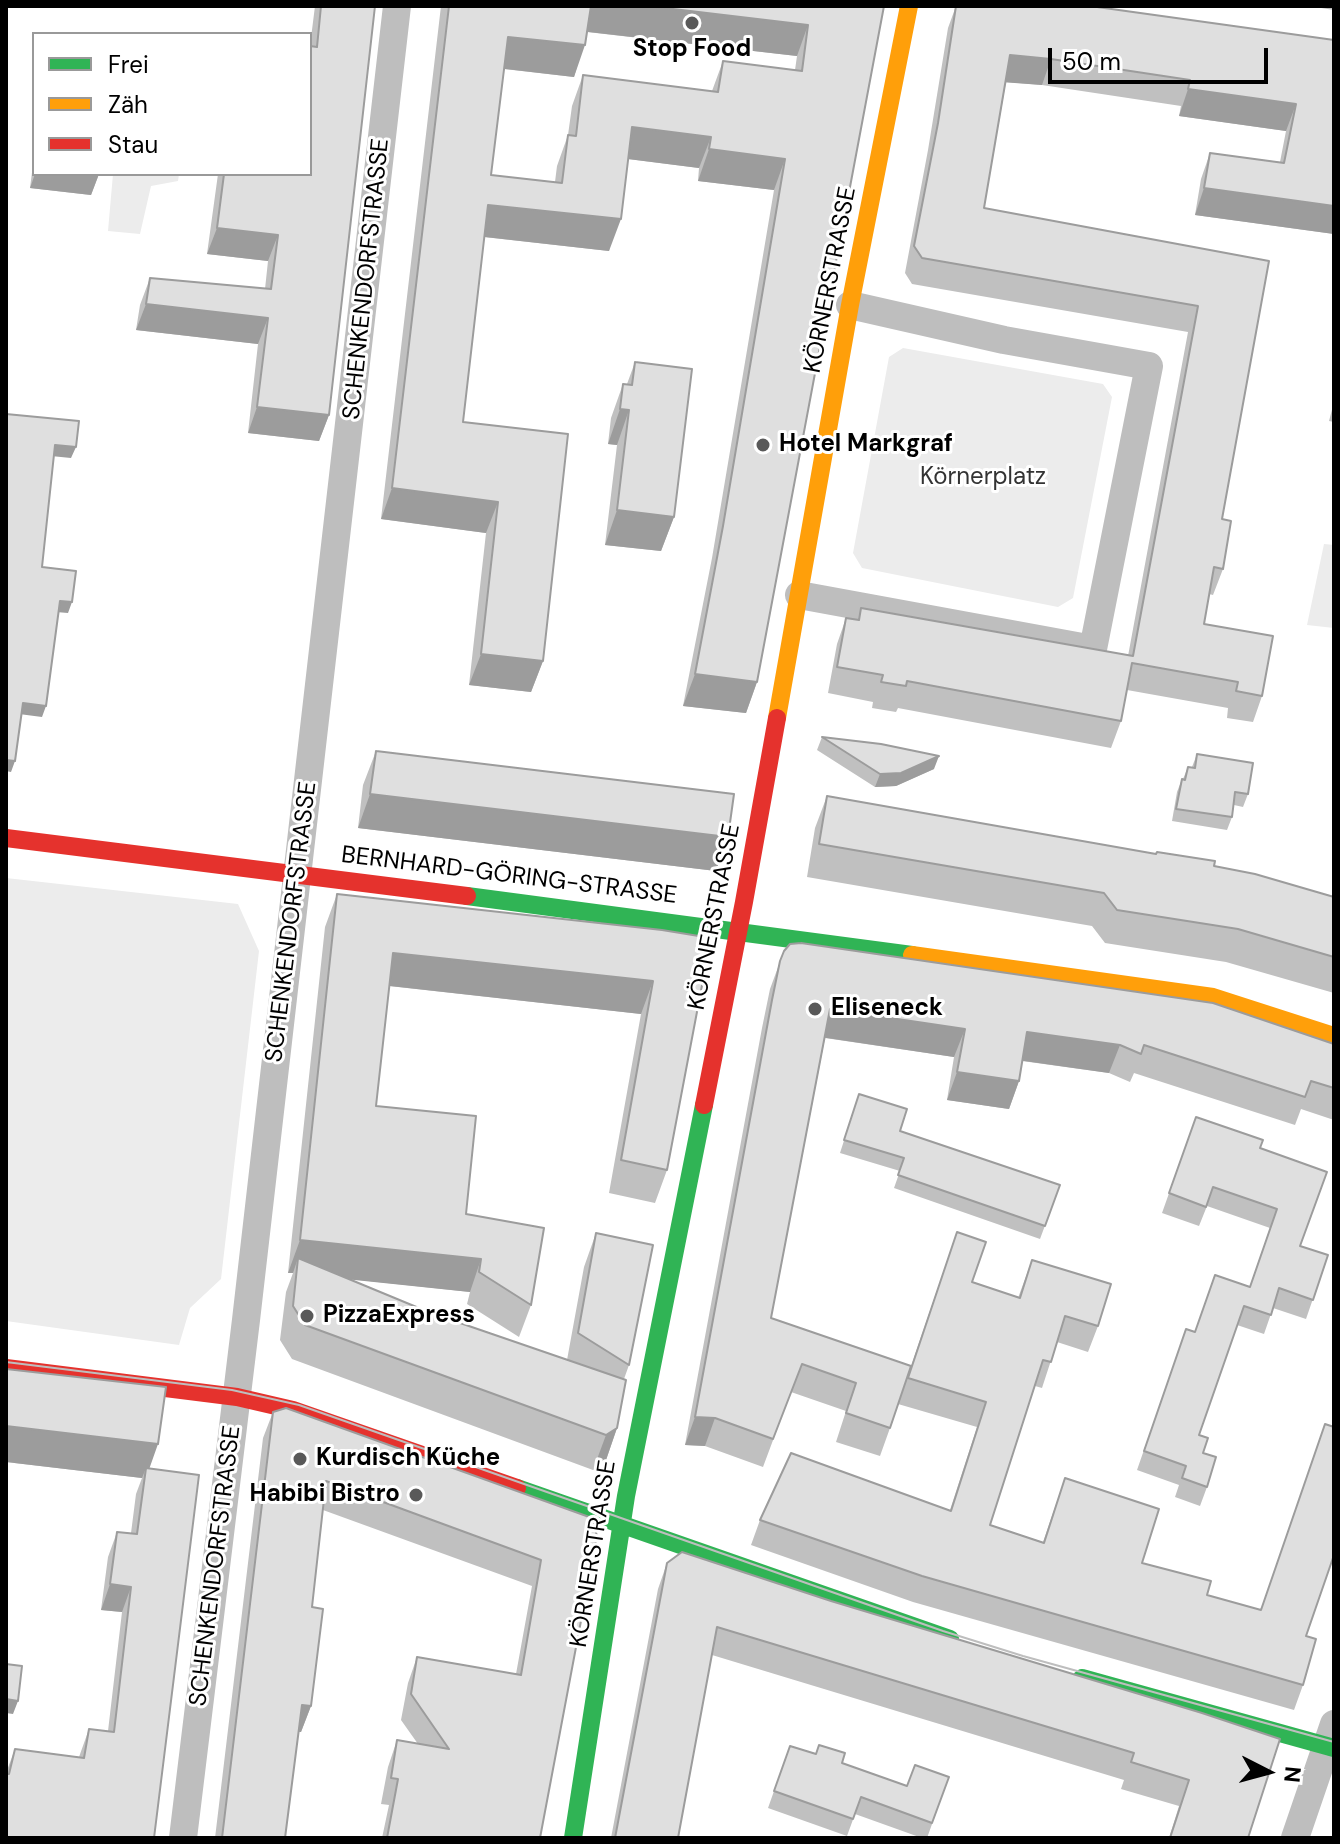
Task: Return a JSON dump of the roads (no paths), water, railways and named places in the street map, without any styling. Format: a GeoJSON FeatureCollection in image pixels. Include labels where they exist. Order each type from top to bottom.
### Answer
{"type":"FeatureCollection","features":[{"type":"Feature","properties":{"kind":"street","name":"SCHENKENDORFSTRASSE"},"geometry":{"type":"LineString","coordinates":[[183,1838],[237,1397],[397,6]]}},
{"type":"Feature","properties":{"kind":"street","name":"KÖRNERSTRASSE"},"geometry":{"type":"LineString","coordinates":[[573,1838],[621,1524],[737,930],[850,305],[909,6]]}},
{"type":"Feature","properties":{"kind":"street"},"geometry":{"type":"LineString","coordinates":[[799,595],[1093,649],[1149,366],[1004,340],[850,305]]}},
{"type":"Feature","properties":{"kind":"street","name":"BERNHARD-GÖRING-STRASSE"},"geometry":{"type":"LineString","coordinates":[[6,838],[737,930],[1213,997],[1334,1036]]}},
{"type":"Feature","properties":{"kind":"street"},"geometry":{"type":"LineString","coordinates":[[6,1368],[237,1397],[315,1417],[970,1646]]}},
{"type":"Feature","properties":{"kind":"street"},"geometry":{"type":"LineString","coordinates":[[1059,1671],[1331,1739],[1295,1838]]}},
{"type":"Feature","properties":{"kind":"tram line"},"geometry":{"type":"LineString","coordinates":[[1315,6],[1334,9]]}},
{"type":"Feature","properties":{"kind":"tram line"},"geometry":{"type":"LineString","coordinates":[[6,1362],[232,1390],[299,1405],[943,1631],[1334,1742]]}},
{"type":"Feature","properties":{"kind":"place","name":"Stop Food"},"geometry":{"type":"Point","coordinates":[692,23]}},
{"type":"Feature","properties":{"kind":"place","name":"Hotel Markgraf"},"geometry":{"type":"Point","coordinates":[763,445]}},
{"type":"Feature","properties":{"kind":"place","name":"Eliseneck"},"geometry":{"type":"Point","coordinates":[815,1009]}},
{"type":"Feature","properties":{"kind":"place","name":"PizzaExpress"},"geometry":{"type":"Point","coordinates":[307,1316]}},
{"type":"Feature","properties":{"kind":"place","name":"Kurdisch Küche"},"geometry":{"type":"Point","coordinates":[300,1459]}},
{"type":"Feature","properties":{"kind":"place","name":"Habibi Bistro"},"geometry":{"type":"Point","coordinates":[416,1495]}},
{"type":"Feature","properties":{"kind":"park label","name":"Körnerplatz"},"geometry":{"type":"Point","coordinates":[983,478]}}]}
